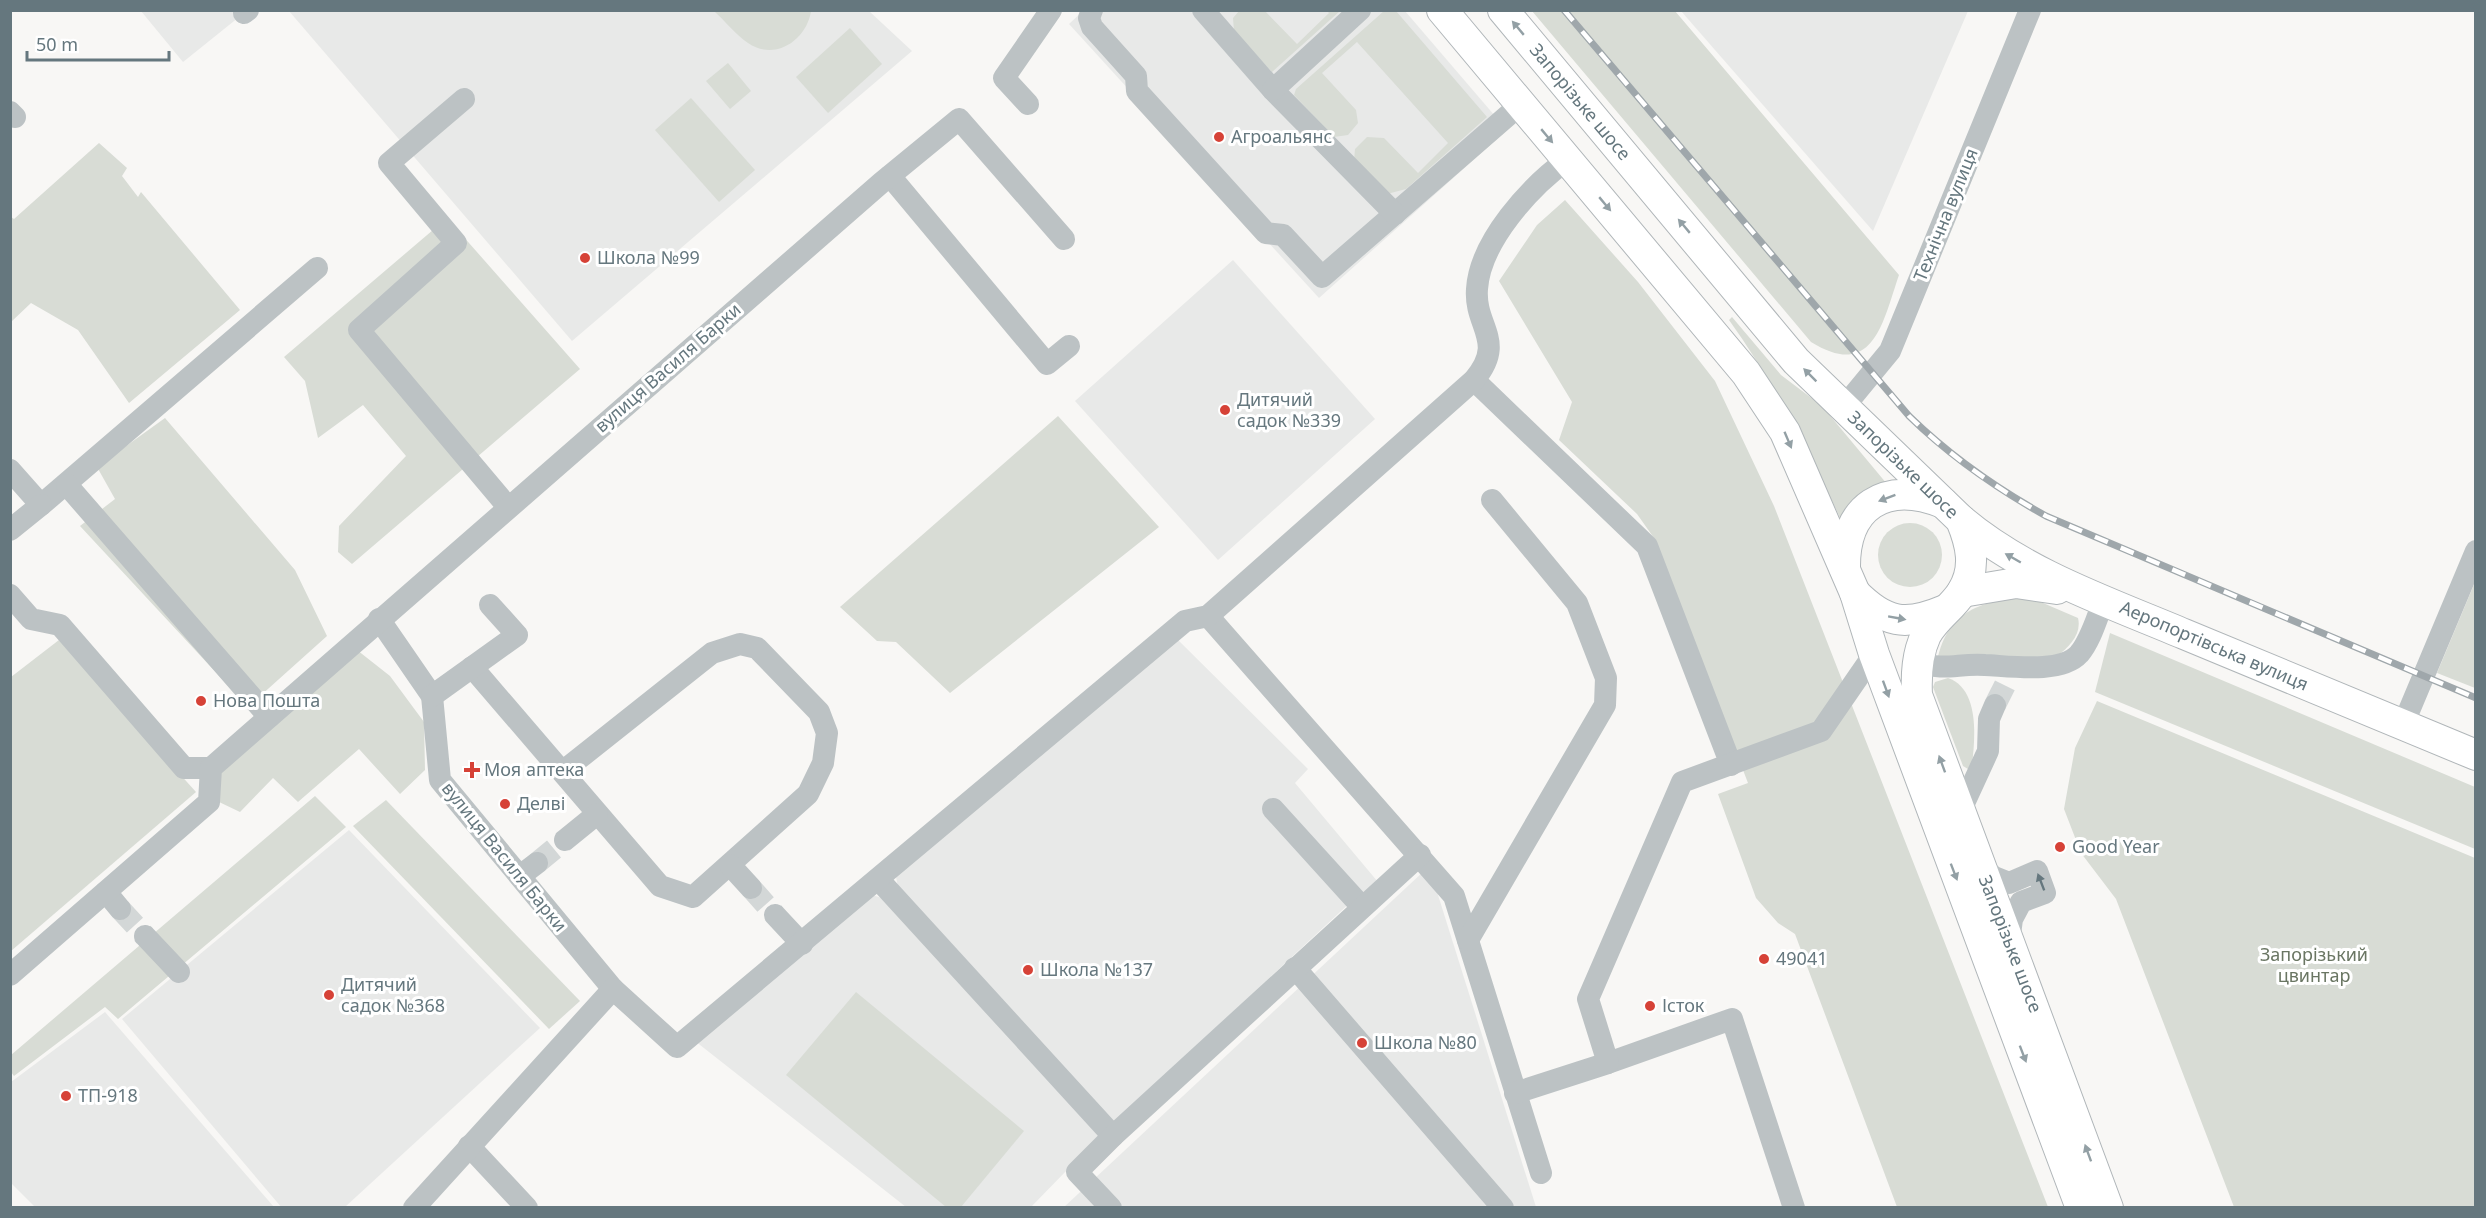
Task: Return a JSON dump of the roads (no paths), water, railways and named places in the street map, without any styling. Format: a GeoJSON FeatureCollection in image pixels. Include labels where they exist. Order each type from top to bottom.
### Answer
{"type":"FeatureCollection","features":[{"type":"Feature","properties":{"kind":"main road","name":"Запорізьке шосе"},"geometry":{"type":"LineString","coordinates":[[1442,10],[1746,373],[1785,432],[1850,582],[1874,654],[2081,1208]]}},
{"type":"Feature","properties":{"kind":"main road","name":"Запорізьке шосе"},"geometry":{"type":"LineString","coordinates":[[1503,10],[1796,361],[1952,512],[1971,544],[1971,569],[1953,601],[1927,634],[1917,663],[1917,695],[2108,1208]]}},
{"type":"Feature","properties":{"kind":"main road"},"geometry":{"type":"LineString","coordinates":[[1952,512],[1920,494],[1894,494],[1871,504],[1854,522],[1844,545],[1850,582],[1873,611],[1896,621],[1921,620],[1953,601],[1998,585],[2033,584],[2104,600]]}},
{"type":"Feature","properties":{"kind":"main road","name":"Аеропортівська вулиця"},"geometry":{"type":"LineString","coordinates":[[1952,512],[1987,542],[2017,560],[2104,600],[2475,755]]}},
{"type":"Feature","properties":{"kind":"street"},"geometry":{"type":"LineString","coordinates":[[1028,104],[1004,78],[1051,10]]}},
{"type":"Feature","properties":{"kind":"street"},"geometry":{"type":"LineString","coordinates":[[1092,10],[1089,18],[1092,27],[1136,76],[1137,91],[1266,233],[1284,235],[1322,277],[1521,104]]}},
{"type":"Feature","properties":{"kind":"street"},"geometry":{"type":"LineString","coordinates":[[1203,10],[1274,90],[1395,214]]}},
{"type":"Feature","properties":{"kind":"street"},"geometry":{"type":"LineString","coordinates":[[1274,90],[1360,10]]}},
{"type":"Feature","properties":{"kind":"street","name":"Технічна вулиця"},"geometry":{"type":"LineString","coordinates":[[1843,408],[1890,351],[2030,10]]}},
{"type":"Feature","properties":{"kind":"street"},"geometry":{"type":"LineString","coordinates":[[464,99],[389,163],[456,243],[359,330],[508,507]]}},
{"type":"Feature","properties":{"kind":"street","name":"вулиця Василя Барки"},"geometry":{"type":"LineString","coordinates":[[211,768],[508,507],[959,119],[1064,239]]}},
{"type":"Feature","properties":{"kind":"street"},"geometry":{"type":"LineString","coordinates":[[775,915],[802,944],[1185,621],[1208,616],[1474,380],[1485,367],[1490,351],[1476,290],[1483,263],[1494,238],[1544,177],[1567,160]]}},
{"type":"Feature","properties":{"kind":"street"},"geometry":{"type":"LineString","coordinates":[[890,176],[1047,364],[1069,346]]}},
{"type":"Feature","properties":{"kind":"street"},"geometry":{"type":"LineString","coordinates":[[10,530],[67,485],[317,268]]}},
{"type":"Feature","properties":{"kind":"street"},"geometry":{"type":"LineString","coordinates":[[1474,380],[1647,546],[1731,765]]}},
{"type":"Feature","properties":{"kind":"street"},"geometry":{"type":"LineString","coordinates":[[10,470],[41,505]]}},
{"type":"Feature","properties":{"kind":"street"},"geometry":{"type":"LineString","coordinates":[[67,485],[269,717]]}},
{"type":"Feature","properties":{"kind":"street"},"geometry":{"type":"LineString","coordinates":[[1468,940],[1605,705],[1606,678],[1577,603],[1492,500]]}},
{"type":"Feature","properties":{"kind":"street"},"geometry":{"type":"LineString","coordinates":[[2403,725],[2475,551]]}},
{"type":"Feature","properties":{"kind":"street"},"geometry":{"type":"LineString","coordinates":[[10,595],[31,619],[60,625],[184,768],[211,768],[209,802],[113,900],[10,975]]}},
{"type":"Feature","properties":{"kind":"street"},"geometry":{"type":"LineString","coordinates":[[1917,663],[1938,668],[1984,664],[2012,674],[2068,662],[2074,658],[2090,636],[2104,600]]}},
{"type":"Feature","properties":{"kind":"street"},"geometry":{"type":"LineString","coordinates":[[432,696],[517,635],[490,605]]}},
{"type":"Feature","properties":{"kind":"street"},"geometry":{"type":"LineString","coordinates":[[1208,616],[1454,896],[1541,1173]]}},
{"type":"Feature","properties":{"kind":"street","name":"вулиця Василя Барки"},"geometry":{"type":"LineString","coordinates":[[379,620],[432,696],[440,780],[528,869],[613,989],[677,1047],[802,944]]}},
{"type":"Feature","properties":{"kind":"street"},"geometry":{"type":"LineString","coordinates":[[472,667],[597,814],[660,886],[693,897],[808,794],[823,763],[827,733],[819,712],[757,648],[740,644],[712,653],[562,772]]}},
{"type":"Feature","properties":{"kind":"street"},"geometry":{"type":"LineString","coordinates":[[1608,1063],[1588,999],[1682,782],[1821,731],[1874,654]]}},
{"type":"Feature","properties":{"kind":"street"},"geometry":{"type":"LineString","coordinates":[[1960,812],[1989,751],[1989,719],[1995,705]]}},
{"type":"Feature","properties":{"kind":"street"},"geometry":{"type":"LineString","coordinates":[[1274,809],[1362,906]]}},
{"type":"Feature","properties":{"kind":"street"},"geometry":{"type":"LineString","coordinates":[[565,840],[597,814]]}},
{"type":"Feature","properties":{"kind":"street"},"geometry":{"type":"LineString","coordinates":[[1111,1208],[1077,1172],[1113,1136],[1420,855]]}},
{"type":"Feature","properties":{"kind":"street"},"geometry":{"type":"LineString","coordinates":[[730,865],[750,888]]}},
{"type":"Feature","properties":{"kind":"street"},"geometry":{"type":"LineString","coordinates":[[1981,867],[1994,878],[2009,883],[2037,871],[2045,893],[2020,902],[2012,919],[2009,942]]}},
{"type":"Feature","properties":{"kind":"street"},"geometry":{"type":"LineString","coordinates":[[879,880],[1113,1136]]}},
{"type":"Feature","properties":{"kind":"street"},"geometry":{"type":"LineString","coordinates":[[145,936],[179,972]]}},
{"type":"Feature","properties":{"kind":"street"},"geometry":{"type":"LineString","coordinates":[[1295,968],[1503,1208]]}},
{"type":"Feature","properties":{"kind":"street"},"geometry":{"type":"LineString","coordinates":[[414,1208],[613,989]]}},
{"type":"Feature","properties":{"kind":"street"},"geometry":{"type":"LineString","coordinates":[[1515,1094],[1732,1019],[1794,1208]]}},
{"type":"Feature","properties":{"kind":"street"},"geometry":{"type":"LineString","coordinates":[[469,1146],[527,1208]]}},
{"type":"Feature","properties":{"kind":"tunnel"},"geometry":{"type":"LineString","coordinates":[[1995,705],[2008,679]]}},
{"type":"Feature","properties":{"kind":"tunnel"},"geometry":{"type":"LineString","coordinates":[[537,863],[565,840]]}},
{"type":"Feature","properties":{"kind":"tunnel"},"geometry":{"type":"LineString","coordinates":[[751,888],[775,915]]}},
{"type":"Feature","properties":{"kind":"tunnel"},"geometry":{"type":"LineString","coordinates":[[120,909],[145,936]]}},
{"type":"Feature","properties":{"kind":"railway"},"geometry":{"type":"LineString","coordinates":[[1564,10],[1909,416],[1958,458],[1992,483],[2046,516],[2476,698]]}},
{"type":"Feature","properties":{"kind":"place","name":"Агроальянс"},"geometry":{"type":"Point","coordinates":[1219,137]}},
{"type":"Feature","properties":{"kind":"place","name":"Школа №99"},"geometry":{"type":"Point","coordinates":[585,258]}},
{"type":"Feature","properties":{"kind":"place","name":"Дитячий садок №339"},"geometry":{"type":"Point","coordinates":[1225,410]}},
{"type":"Feature","properties":{"kind":"place","name":"Нова Пошта"},"geometry":{"type":"Point","coordinates":[201,701]}},
{"type":"Feature","properties":{"kind":"place","name":"Моя аптека"},"geometry":{"type":"Point","coordinates":[472,770]}},
{"type":"Feature","properties":{"kind":"place","name":"Делві"},"geometry":{"type":"Point","coordinates":[505,804]}},
{"type":"Feature","properties":{"kind":"place","name":"Good Year"},"geometry":{"type":"Point","coordinates":[2060,847]}},
{"type":"Feature","properties":{"kind":"place","name":"49041"},"geometry":{"type":"Point","coordinates":[1764,959]}},
{"type":"Feature","properties":{"kind":"place","name":"Школа №137"},"geometry":{"type":"Point","coordinates":[1028,970]}},
{"type":"Feature","properties":{"kind":"place","name":"Дитячий садок №368"},"geometry":{"type":"Point","coordinates":[329,995]}},
{"type":"Feature","properties":{"kind":"place","name":"Істок"},"geometry":{"type":"Point","coordinates":[1650,1006]}},
{"type":"Feature","properties":{"kind":"place","name":"Школа №80"},"geometry":{"type":"Point","coordinates":[1362,1043]}},
{"type":"Feature","properties":{"kind":"place","name":"ТП-918"},"geometry":{"type":"Point","coordinates":[66,1096]}},
{"type":"Feature","properties":{"kind":"park label","name":"Запорізький цвинтар"},"geometry":{"type":"Point","coordinates":[2314,965]}}]}
